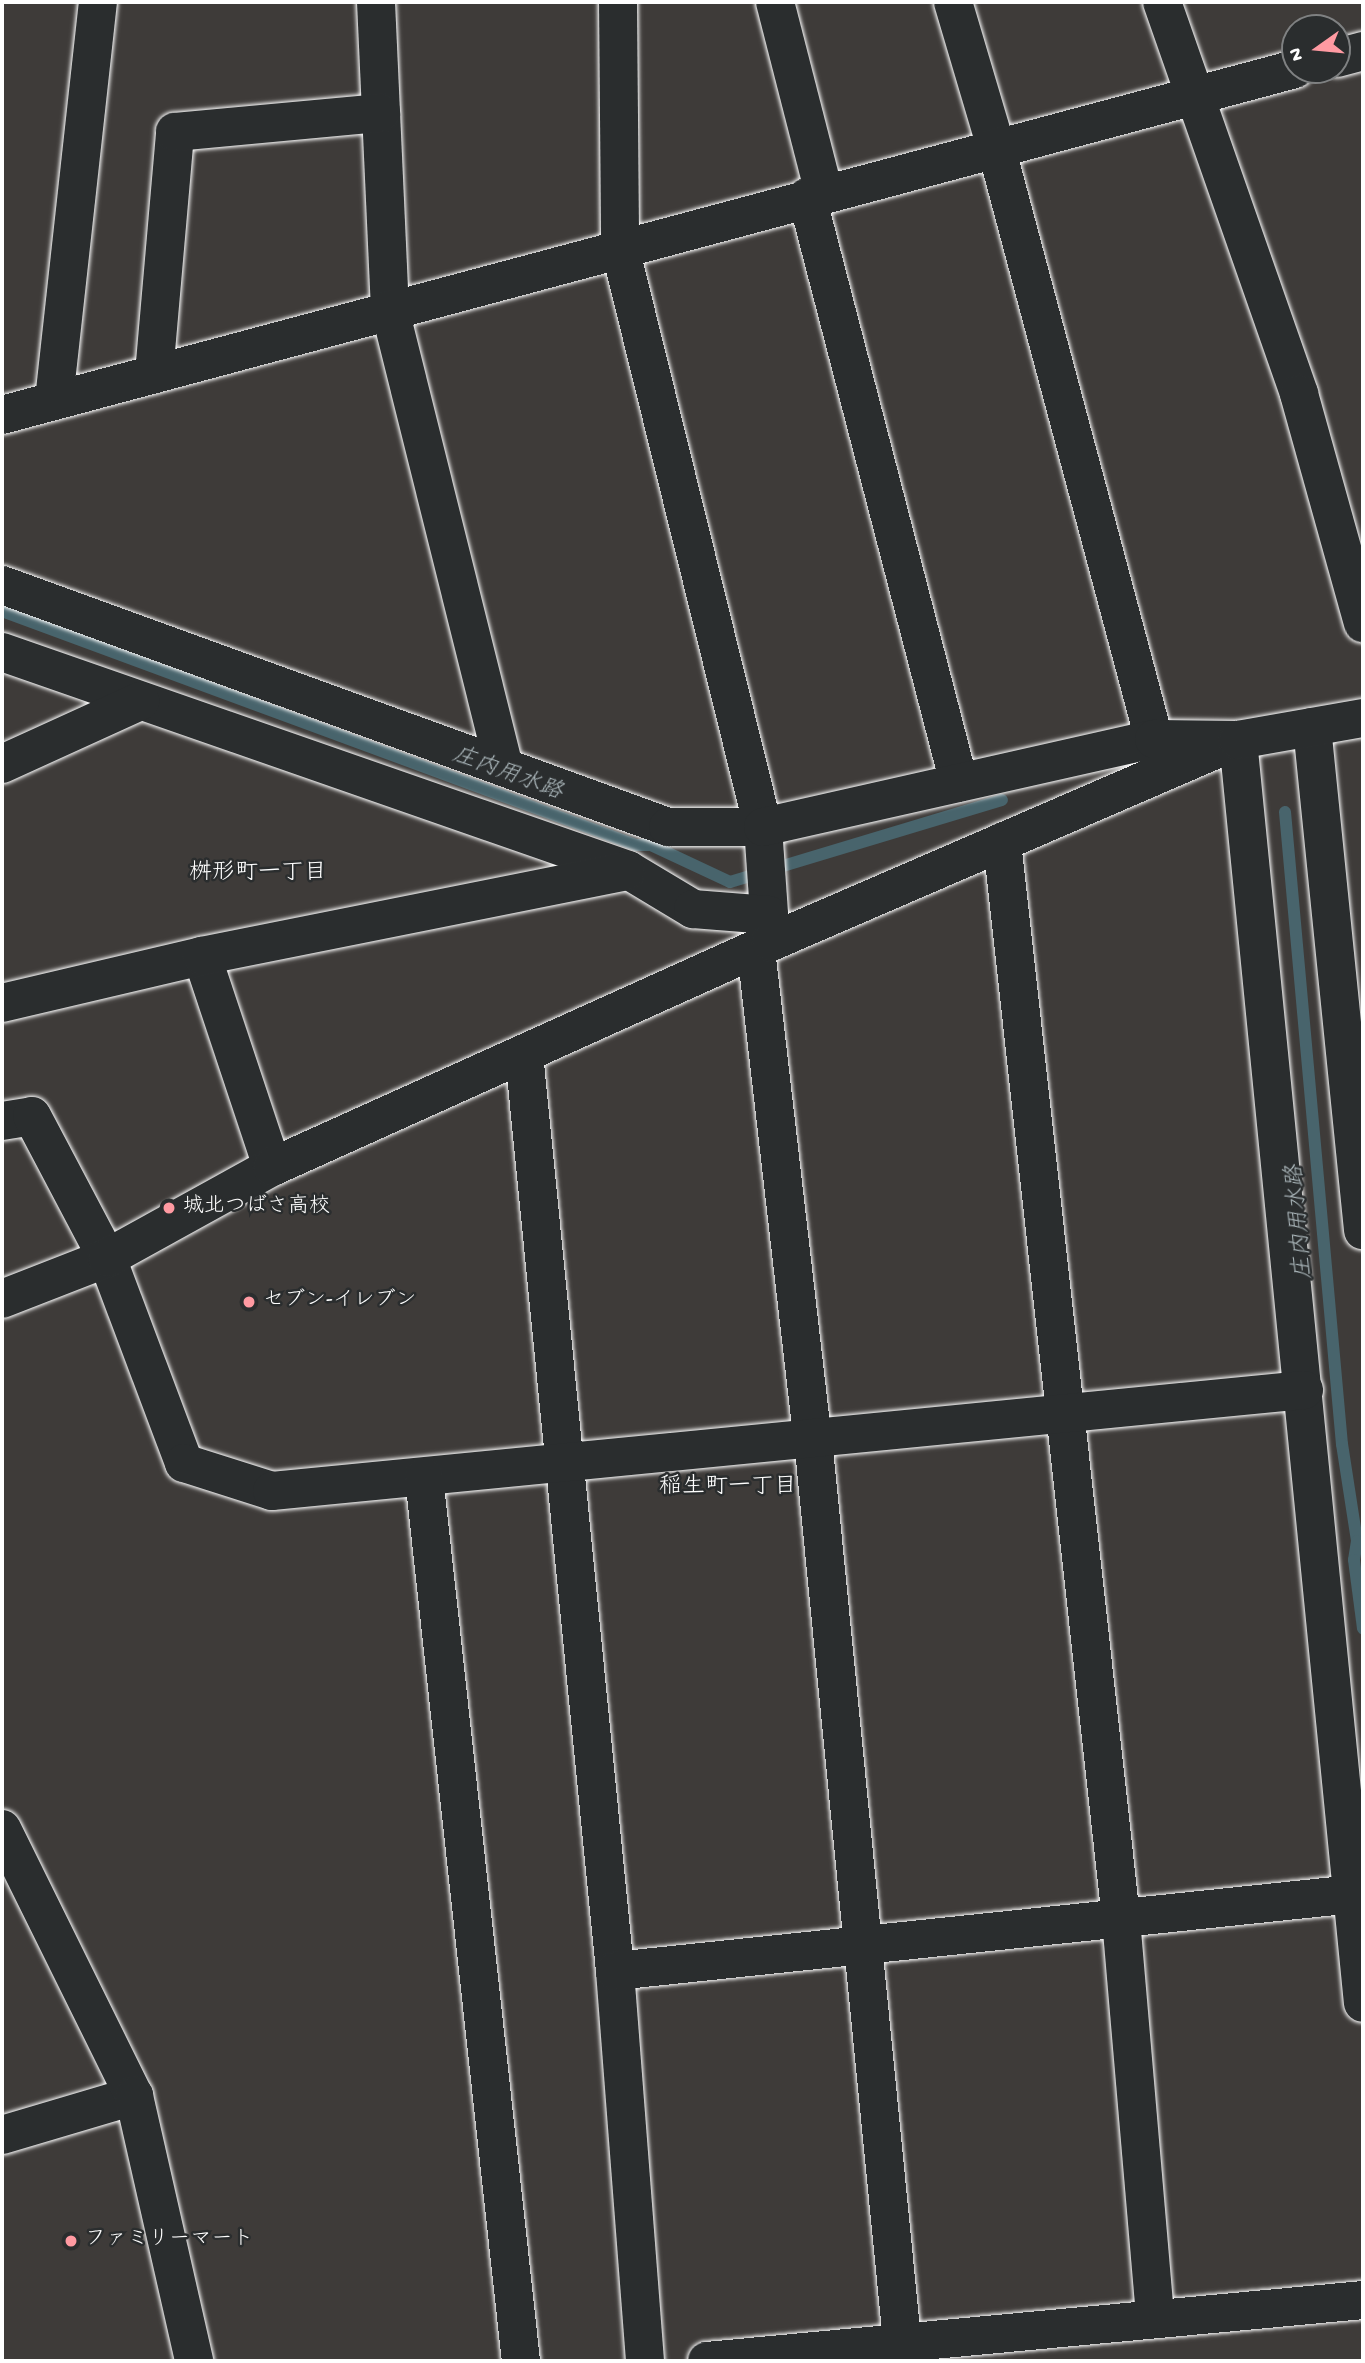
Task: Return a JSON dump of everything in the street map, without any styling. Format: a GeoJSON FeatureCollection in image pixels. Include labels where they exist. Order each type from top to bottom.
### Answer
{"type":"FeatureCollection","features":[{"type":"Feature","properties":{"kind":"street"},"geometry":{"type":"LineString","coordinates":[[54,400],[99,2]]}},
{"type":"Feature","properties":{"kind":"street"},"geometry":{"type":"LineString","coordinates":[[376,2],[390,310],[504,768]]}},
{"type":"Feature","properties":{"kind":"street"},"geometry":{"type":"LineString","coordinates":[[618,2],[620,248],[764,840],[766,928],[813,1439],[902,2341]]}},
{"type":"Feature","properties":{"kind":"street"},"geometry":{"type":"LineString","coordinates":[[775,2],[816,195],[959,783]]}},
{"type":"Feature","properties":{"kind":"street"},"geometry":{"type":"LineString","coordinates":[[953,2],[996,147],[1154,738]]}},
{"type":"Feature","properties":{"kind":"street"},"geometry":{"type":"LineString","coordinates":[[1162,2],[1299,394],[1363,623]]}},
{"type":"Feature","properties":{"kind":"street"},"geometry":{"type":"LineString","coordinates":[[2,415],[1281,73]]}},
{"type":"Feature","properties":{"kind":"street"},"geometry":{"type":"LineString","coordinates":[[154,373],[175,132],[381,113]]}},
{"type":"Feature","properties":{"kind":"street"},"geometry":{"type":"LineString","coordinates":[[2,584],[668,827],[764,840],[959,783],[1154,738],[1238,740],[1363,719]]}},
{"type":"Feature","properties":{"kind":"street"},"geometry":{"type":"LineString","coordinates":[[2,652],[628,870],[693,909],[766,928]]}},
{"type":"Feature","properties":{"kind":"street"},"geometry":{"type":"LineString","coordinates":[[2,764],[140,701]]}},
{"type":"Feature","properties":{"kind":"street"},"geometry":{"type":"LineString","coordinates":[[1312,727],[1363,1230]]}},
{"type":"Feature","properties":{"kind":"street"},"geometry":{"type":"LineString","coordinates":[[2,1299],[107,1258],[272,1167],[524,1054],[766,928],[1002,842],[1238,740]]}},
{"type":"Feature","properties":{"kind":"street"},"geometry":{"type":"LineString","coordinates":[[1238,740],[1358,1894],[1363,2003]]}},
{"type":"Feature","properties":{"kind":"street"},"geometry":{"type":"LineString","coordinates":[[1002,842],[1121,1919],[1155,2319]]}},
{"type":"Feature","properties":{"kind":"street"},"geometry":{"type":"LineString","coordinates":[[2,1003],[202,956],[628,870]]}},
{"type":"Feature","properties":{"kind":"street"},"geometry":{"type":"LineString","coordinates":[[202,956],[272,1167]]}},
{"type":"Feature","properties":{"kind":"street"},"geometry":{"type":"LineString","coordinates":[[524,1054],[615,1972],[645,2361]]}},
{"type":"Feature","properties":{"kind":"street"},"geometry":{"type":"LineString","coordinates":[[2,1121],[32,1116],[107,1258],[184,1463],[272,1491],[1304,1390]]}},
{"type":"Feature","properties":{"kind":"street"},"geometry":{"type":"LineString","coordinates":[[424,1477],[521,2361]]}},
{"type":"Feature","properties":{"kind":"street"},"geometry":{"type":"LineString","coordinates":[[2,1829],[134,2096],[194,2361]]}},
{"type":"Feature","properties":{"kind":"street"},"geometry":{"type":"LineString","coordinates":[[615,1972],[1358,1894]]}},
{"type":"Feature","properties":{"kind":"street"},"geometry":{"type":"LineString","coordinates":[[2,2135],[134,2096]]}},
{"type":"Feature","properties":{"kind":"street"},"geometry":{"type":"LineString","coordinates":[[708,2361],[1363,2300]]}},
{"type":"Feature","properties":{"kind":"waterway","name":"庄内用水路"},"geometry":{"type":"LineString","coordinates":[[2,611],[636,845],[651,845],[730,882],[1002,800]]}},
{"type":"Feature","properties":{"kind":"waterway","name":"庄内用水路"},"geometry":{"type":"LineString","coordinates":[[1285,812],[1342,1444],[1357,1541],[1354,1560],[1363,1628]]}},
{"type":"Feature","properties":{"kind":"place","name":"城北つばさ高校"},"geometry":{"type":"Point","coordinates":[169,1208]}},
{"type":"Feature","properties":{"kind":"place","name":"セブン-イレブン"},"geometry":{"type":"Point","coordinates":[249,1302]}},
{"type":"Feature","properties":{"kind":"place","name":"ファミリーマート"},"geometry":{"type":"Point","coordinates":[71,2241]}},
{"type":"Feature","properties":{"kind":"district","name":"桝形町一丁目"},"geometry":{"type":"Point","coordinates":[258,874]}},
{"type":"Feature","properties":{"kind":"district","name":"稲生町一丁目"},"geometry":{"type":"Point","coordinates":[728,1488]}}]}
